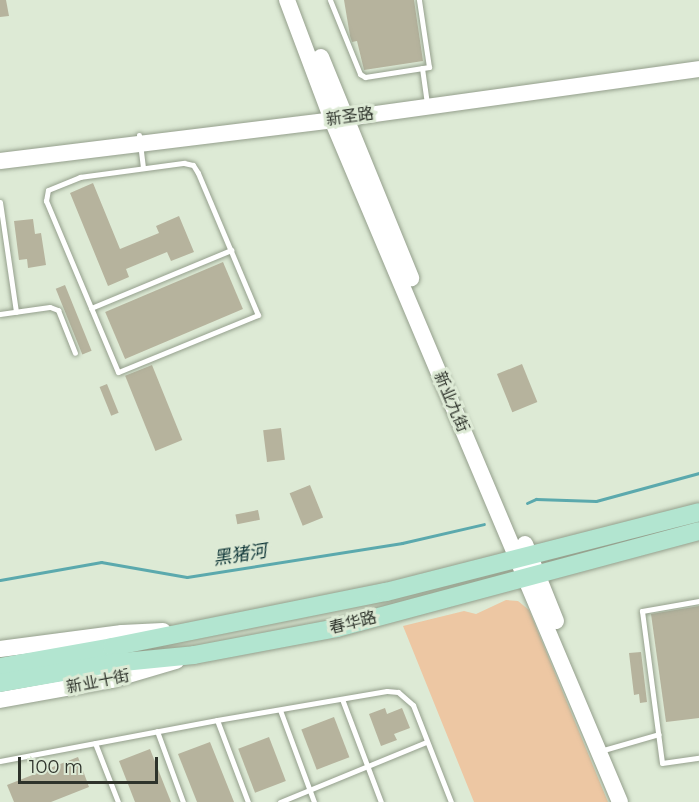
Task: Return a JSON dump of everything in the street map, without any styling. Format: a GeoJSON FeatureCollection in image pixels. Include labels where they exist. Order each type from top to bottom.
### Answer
{"type":"FeatureCollection","features":[{"type":"Feature","properties":{"kind":"main road","name":"春华路"},"geometry":{"type":"LineString","coordinates":[[0,667],[386,592],[699,512]]}},
{"type":"Feature","properties":{"kind":"main road","name":"春华路"},"geometry":{"type":"LineString","coordinates":[[0,683],[113,663],[194,656],[337,628],[699,531]]}},
{"type":"Feature","properties":{"kind":"street","name":"新业九街"},"geometry":{"type":"LineString","coordinates":[[287,0],[463,403],[602,750],[620,802]]}},
{"type":"Feature","properties":{"kind":"street","name":"新业九街"},"geometry":{"type":"LineString","coordinates":[[297,0],[338,116]]}},
{"type":"Feature","properties":{"kind":"street","name":"新圣路"},"geometry":{"type":"LineString","coordinates":[[0,153],[338,116],[699,62]]}},
{"type":"Feature","properties":{"kind":"street","name":"新圣路"},"geometry":{"type":"LineString","coordinates":[[427,103],[699,69]]}},
{"type":"Feature","properties":{"kind":"street","name":"新圣路"},"geometry":{"type":"LineString","coordinates":[[0,161],[139,139]]}},
{"type":"Feature","properties":{"kind":"street"},"geometry":{"type":"LineString","coordinates":[[0,649],[122,633],[188,630]]}},
{"type":"Feature","properties":{"kind":"street","name":"新业十街"},"geometry":{"type":"LineString","coordinates":[[0,700],[111,680],[194,656]]}},
{"type":"Feature","properties":{"kind":"street","name":"新业九街"},"geometry":{"type":"LineString","coordinates":[[602,750],[629,802]]}},
{"type":"Feature","properties":{"kind":"lane"},"geometry":{"type":"LineString","coordinates":[[330,0],[360,74],[371,76],[429,67],[419,0]]}},
{"type":"Feature","properties":{"kind":"lane"},"geometry":{"type":"LineString","coordinates":[[422,68],[427,103]]}},
{"type":"Feature","properties":{"kind":"lane"},"geometry":{"type":"LineString","coordinates":[[139,139],[143,168]]}},
{"type":"Feature","properties":{"kind":"lane"},"geometry":{"type":"LineString","coordinates":[[184,163],[193,165],[258,315],[118,372],[46,201],[48,190],[80,177],[143,168],[184,163]]}},
{"type":"Feature","properties":{"kind":"lane"},"geometry":{"type":"LineString","coordinates":[[0,202],[16,312]]}},
{"type":"Feature","properties":{"kind":"lane"},"geometry":{"type":"LineString","coordinates":[[91,309],[231,250]]}},
{"type":"Feature","properties":{"kind":"lane"},"geometry":{"type":"LineString","coordinates":[[0,314],[50,307],[58,310],[75,353]]}},
{"type":"Feature","properties":{"kind":"lane"},"geometry":{"type":"LineString","coordinates":[[699,601],[642,611],[662,763],[699,758]]}},
{"type":"Feature","properties":{"kind":"lane"},"geometry":{"type":"LineString","coordinates":[[0,761],[217,720],[398,692],[413,705],[451,802]]}},
{"type":"Feature","properties":{"kind":"lane"},"geometry":{"type":"LineString","coordinates":[[342,699],[381,802]]}},
{"type":"Feature","properties":{"kind":"lane"},"geometry":{"type":"LineString","coordinates":[[280,710],[314,802]]}},
{"type":"Feature","properties":{"kind":"lane"},"geometry":{"type":"LineString","coordinates":[[217,720],[248,802]]}},
{"type":"Feature","properties":{"kind":"lane"},"geometry":{"type":"LineString","coordinates":[[157,731],[183,802]]}},
{"type":"Feature","properties":{"kind":"lane"},"geometry":{"type":"LineString","coordinates":[[602,750],[658,734]]}},
{"type":"Feature","properties":{"kind":"lane"},"geometry":{"type":"LineString","coordinates":[[280,802],[426,742]]}},
{"type":"Feature","properties":{"kind":"lane"},"geometry":{"type":"LineString","coordinates":[[95,743],[118,802]]}},
{"type":"Feature","properties":{"kind":"shaded area"},"geometry":{"type":"Polygon","coordinates":[[[506,600],[518,601],[529,610],[608,802],[474,802],[403,626],[464,611],[476,614],[506,600]]]}},
{"type":"Feature","properties":{"kind":"building"},"geometry":{"type":"Polygon","coordinates":[[[0,0],[6,0],[9,16],[0,17],[0,0]]]}},
{"type":"Feature","properties":{"kind":"building"},"geometry":{"type":"Polygon","coordinates":[[[344,0],[414,0],[423,61],[364,70],[357,41],[352,42],[350,36],[344,0]]]}},
{"type":"Feature","properties":{"kind":"building"},"geometry":{"type":"Polygon","coordinates":[[[93,183],[120,249],[159,233],[156,226],[179,216],[194,252],[171,261],[167,252],[126,269],[129,277],[108,286],[70,193],[93,183]]]}},
{"type":"Feature","properties":{"kind":"building"},"geometry":{"type":"Polygon","coordinates":[[[33,219],[35,234],[41,233],[46,265],[28,268],[27,259],[19,260],[14,221],[33,219]]]}},
{"type":"Feature","properties":{"kind":"building"},"geometry":{"type":"Polygon","coordinates":[[[223,262],[243,309],[125,359],[105,312],[223,262]]]}},
{"type":"Feature","properties":{"kind":"building"},"geometry":{"type":"Polygon","coordinates":[[[65,285],[92,351],[82,355],[56,289],[65,285]]]}},
{"type":"Feature","properties":{"kind":"building"},"geometry":{"type":"Polygon","coordinates":[[[522,364],[537,402],[512,412],[497,374],[522,364]]]}},
{"type":"Feature","properties":{"kind":"building"},"geometry":{"type":"Polygon","coordinates":[[[152,365],[182,440],[155,451],[125,376],[152,365]]]}},
{"type":"Feature","properties":{"kind":"building"},"geometry":{"type":"Polygon","coordinates":[[[107,384],[119,413],[111,416],[100,387],[107,384]]]}},
{"type":"Feature","properties":{"kind":"building"},"geometry":{"type":"Polygon","coordinates":[[[281,428],[285,460],[267,462],[263,430],[281,428]]]}},
{"type":"Feature","properties":{"kind":"building"},"geometry":{"type":"Polygon","coordinates":[[[310,485],[323,517],[303,526],[290,493],[310,485]]]}},
{"type":"Feature","properties":{"kind":"building"},"geometry":{"type":"Polygon","coordinates":[[[258,510],[260,520],[237,524],[235,514],[258,510]]]}},
{"type":"Feature","properties":{"kind":"building"},"geometry":{"type":"Polygon","coordinates":[[[699,606],[699,718],[666,722],[651,614],[699,606]]]}},
{"type":"Feature","properties":{"kind":"building"},"geometry":{"type":"Polygon","coordinates":[[[641,652],[647,702],[640,703],[639,694],[634,695],[629,653],[641,652]]]}},
{"type":"Feature","properties":{"kind":"building"},"geometry":{"type":"Polygon","coordinates":[[[385,708],[387,714],[402,708],[410,728],[394,734],[397,740],[381,746],[369,714],[385,708]]]}},
{"type":"Feature","properties":{"kind":"building"},"geometry":{"type":"Polygon","coordinates":[[[334,717],[349,757],[317,770],[301,730],[334,717]]]}},
{"type":"Feature","properties":{"kind":"building"},"geometry":{"type":"Polygon","coordinates":[[[269,737],[286,781],[255,793],[238,749],[269,737]]]}},
{"type":"Feature","properties":{"kind":"building"},"geometry":{"type":"Polygon","coordinates":[[[210,742],[234,802],[197,802],[178,754],[210,742]]]}},
{"type":"Feature","properties":{"kind":"building"},"geometry":{"type":"Polygon","coordinates":[[[150,749],[171,802],[135,802],[119,761],[150,749]]]}},
{"type":"Feature","properties":{"kind":"building"},"geometry":{"type":"Polygon","coordinates":[[[78,757],[89,787],[51,802],[14,802],[7,785],[78,757]]]}},
{"type":"Feature","properties":{"kind":"waterway"},"geometry":{"type":"LineString","coordinates":[[527,503],[536,499],[596,501],[699,473]]}},
{"type":"Feature","properties":{"kind":"waterway","name":"黑猪河"},"geometry":{"type":"LineString","coordinates":[[0,580],[101,562],[187,577],[402,543],[484,524]]}}]}
